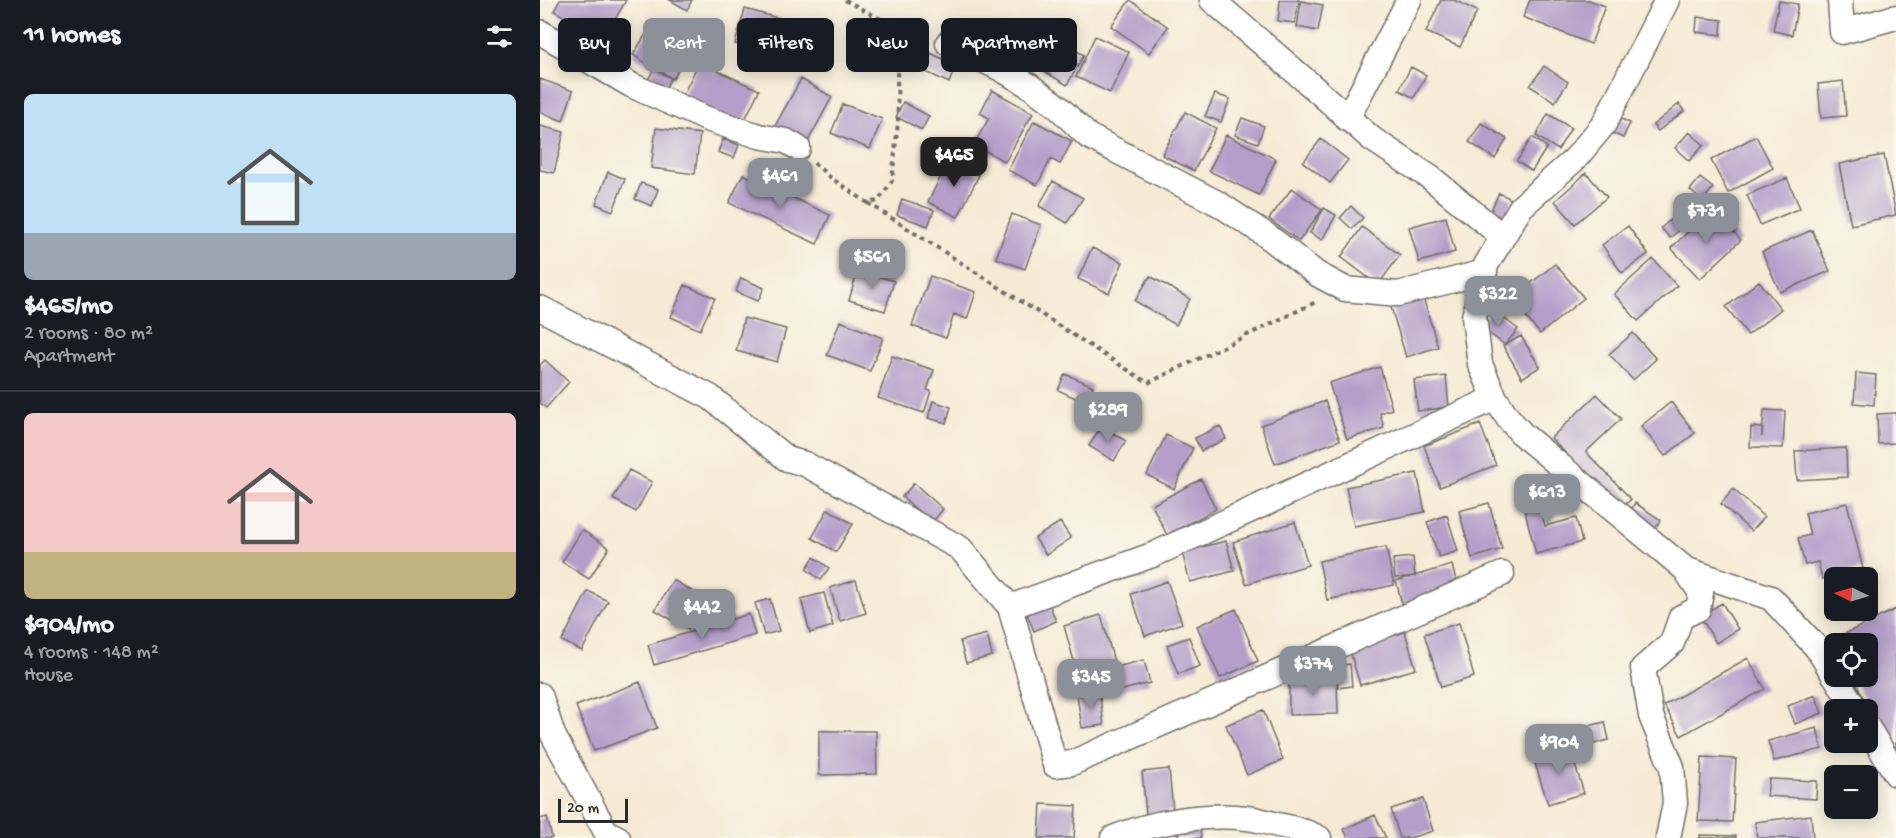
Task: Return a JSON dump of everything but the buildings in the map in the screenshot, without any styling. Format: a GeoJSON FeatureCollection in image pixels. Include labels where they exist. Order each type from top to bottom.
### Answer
{"type":"FeatureCollection","features":[{"type":"Feature","properties":{"kind":"street"},"geometry":{"type":"LineString","coordinates":[[1212,0],[1371,139],[1431,178],[1503,237]]}},
{"type":"Feature","properties":{"kind":"street"},"geometry":{"type":"LineString","coordinates":[[1347,118],[1409,0]]}},
{"type":"Feature","properties":{"kind":"street"},"geometry":{"type":"LineString","coordinates":[[1667,0],[1604,124],[1575,159],[1521,207],[1486,266],[1474,317],[1480,364],[1495,398],[1523,435],[1685,569],[1701,593],[1698,609],[1681,617],[1672,643],[1643,668],[1651,716],[1672,767],[1675,803],[1668,838]]}},
{"type":"Feature","properties":{"kind":"street"},"geometry":{"type":"LineString","coordinates":[[1840,0],[1842,32],[1896,17]]}},
{"type":"Feature","properties":{"kind":"street"},"geometry":{"type":"LineString","coordinates":[[540,32],[631,84],[706,119],[759,136],[786,141],[798,148]]}},
{"type":"Feature","properties":{"kind":"street"},"geometry":{"type":"LineString","coordinates":[[1006,72],[1058,107],[1088,136],[1219,204],[1266,235],[1317,274],[1345,289],[1398,294],[1485,272]]}},
{"type":"Feature","properties":{"kind":"street"},"geometry":{"type":"LineString","coordinates":[[540,308],[710,397],[787,459],[805,464],[960,548],[1010,607],[1055,765],[1072,763],[1502,574]]}},
{"type":"Feature","properties":{"kind":"street"},"geometry":{"type":"LineString","coordinates":[[1010,607],[1155,554],[1495,398]]}},
{"type":"Feature","properties":{"kind":"street"},"geometry":{"type":"LineString","coordinates":[[1685,569],[1772,598],[1824,659]]}},
{"type":"Feature","properties":{"kind":"street"},"geometry":{"type":"LineString","coordinates":[[540,695],[554,735],[606,832],[618,838]]}},
{"type":"Feature","properties":{"kind":"street"},"geometry":{"type":"LineString","coordinates":[[1878,744],[1896,774]]}},
{"type":"Feature","properties":{"kind":"street"},"geometry":{"type":"LineString","coordinates":[[1113,838],[1166,823],[1194,819],[1248,818],[1309,833],[1319,838]]}},
{"type":"Feature","properties":{"kind":"path"},"geometry":{"type":"LineString","coordinates":[[845,0],[878,18]]}},
{"type":"Feature","properties":{"kind":"path"},"geometry":{"type":"LineString","coordinates":[[868,203],[878,201],[892,182],[898,122],[898,72]]}},
{"type":"Feature","properties":{"kind":"path"},"geometry":{"type":"LineString","coordinates":[[798,148],[831,178],[868,203],[1148,382],[1345,289]]}}]}
